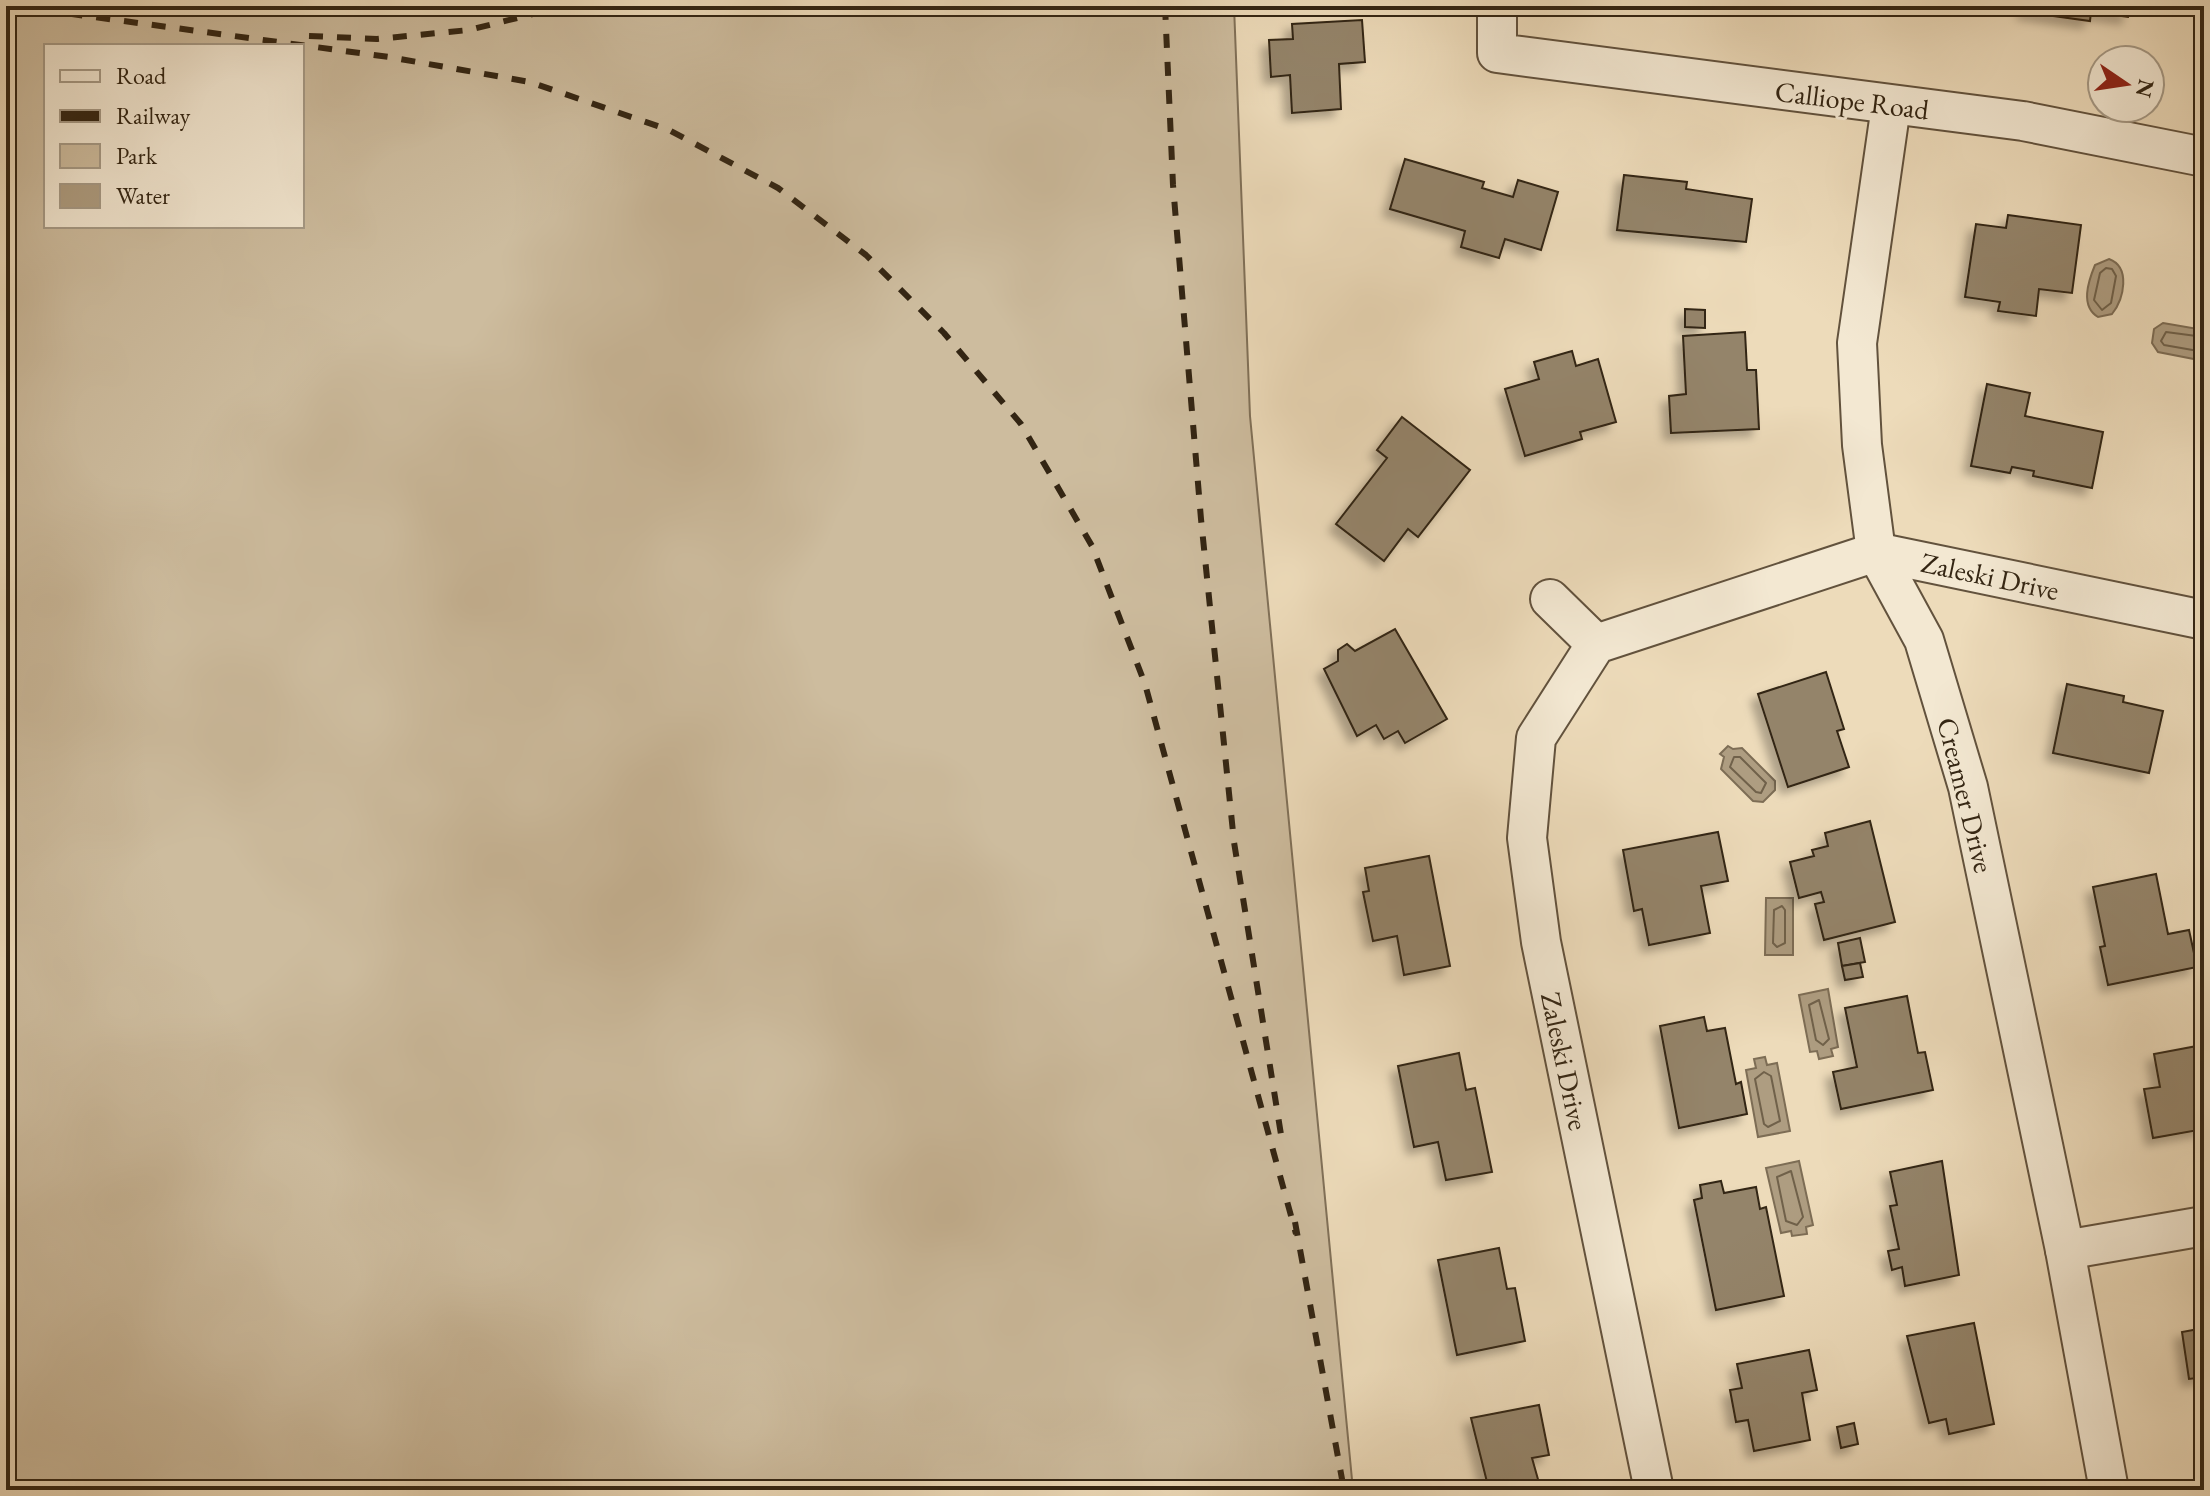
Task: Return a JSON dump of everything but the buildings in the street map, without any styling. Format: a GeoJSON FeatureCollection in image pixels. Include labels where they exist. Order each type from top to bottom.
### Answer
{"type":"FeatureCollection","features":[{"type":"Feature","properties":{"kind":"street","name":"Calliope Road"},"geometry":{"type":"LineString","coordinates":[[1497,6],[1497,53],[2023,121],[2204,157]]}},
{"type":"Feature","properties":{"kind":"street","name":"Creamer Drive"},"geometry":{"type":"LineString","coordinates":[[1891,106],[1857,343],[1862,445],[1876,552],[1924,640],[1968,787],[2065,1250],[2109,1490]]}},
{"type":"Feature","properties":{"kind":"street","name":"Zaleski Drive"},"geometry":{"type":"LineString","coordinates":[[1654,1490],[1541,942],[1527,838],[1536,738],[1596,644],[1876,552],[2204,620]]}},
{"type":"Feature","properties":{"kind":"street"},"geometry":{"type":"LineString","coordinates":[[1550,599],[1596,644]]}},
{"type":"Feature","properties":{"kind":"street"},"geometry":{"type":"LineString","coordinates":[[2065,1250],[2204,1226]]}},
{"type":"Feature","properties":{"kind":"green space"},"geometry":{"type":"Polygon","coordinates":[[[6,6],[1234,6],[1250,416],[1353,1490],[6,1490],[6,6]]]}},
{"type":"Feature","properties":{"kind":"water"},"geometry":{"type":"Polygon","coordinates":[[[2109,259],[2116,263],[2123,276],[2122,292],[2112,314],[2098,317],[2089,307],[2088,286],[2095,265],[2109,259]]]}},
{"type":"Feature","properties":{"kind":"water"},"geometry":{"type":"Polygon","coordinates":[[[2163,323],[2204,330],[2204,361],[2158,352],[2152,343],[2154,329],[2163,323]]]}},
{"type":"Feature","properties":{"kind":"water"},"geometry":{"type":"Polygon","coordinates":[[[1728,746],[1742,748],[1775,781],[1775,790],[1763,802],[1753,801],[1721,769],[1724,757],[1720,754],[1728,746]]]}},
{"type":"Feature","properties":{"kind":"water"},"geometry":{"type":"Polygon","coordinates":[[[1766,898],[1793,898],[1793,955],[1765,955],[1766,898]]]}},
{"type":"Feature","properties":{"kind":"water"},"geometry":{"type":"Polygon","coordinates":[[[1828,989],[1838,1047],[1831,1049],[1833,1056],[1819,1059],[1817,1051],[1810,1052],[1799,995],[1828,989]]]}},
{"type":"Feature","properties":{"kind":"water"},"geometry":{"type":"Polygon","coordinates":[[[1765,1057],[1767,1065],[1777,1063],[1790,1131],[1758,1137],[1746,1070],[1756,1068],[1754,1059],[1765,1057]]]}},
{"type":"Feature","properties":{"kind":"water"},"geometry":{"type":"Polygon","coordinates":[[[1799,1161],[1813,1225],[1806,1227],[1807,1234],[1792,1236],[1791,1231],[1781,1233],[1766,1168],[1799,1161]]]}},
{"type":"Feature","properties":{"kind":"railway"},"geometry":{"type":"LineString","coordinates":[[13,6],[293,44]]}},
{"type":"Feature","properties":{"kind":"railway"},"geometry":{"type":"LineString","coordinates":[[309,36],[377,39],[469,30],[565,6]]}},
{"type":"Feature","properties":{"kind":"railway"},"geometry":{"type":"LineString","coordinates":[[1165,6],[1173,185],[1201,519],[1234,842],[1283,1147]]}},
{"type":"Feature","properties":{"kind":"railway"},"geometry":{"type":"LineString","coordinates":[[304,45],[530,82],[669,130],[778,188],[866,255],[944,333],[1021,424],[1092,546],[1145,684],[1296,1234]]}},
{"type":"Feature","properties":{"kind":"railway"},"geometry":{"type":"LineString","coordinates":[[1295,1222],[1344,1490]]}}]}
